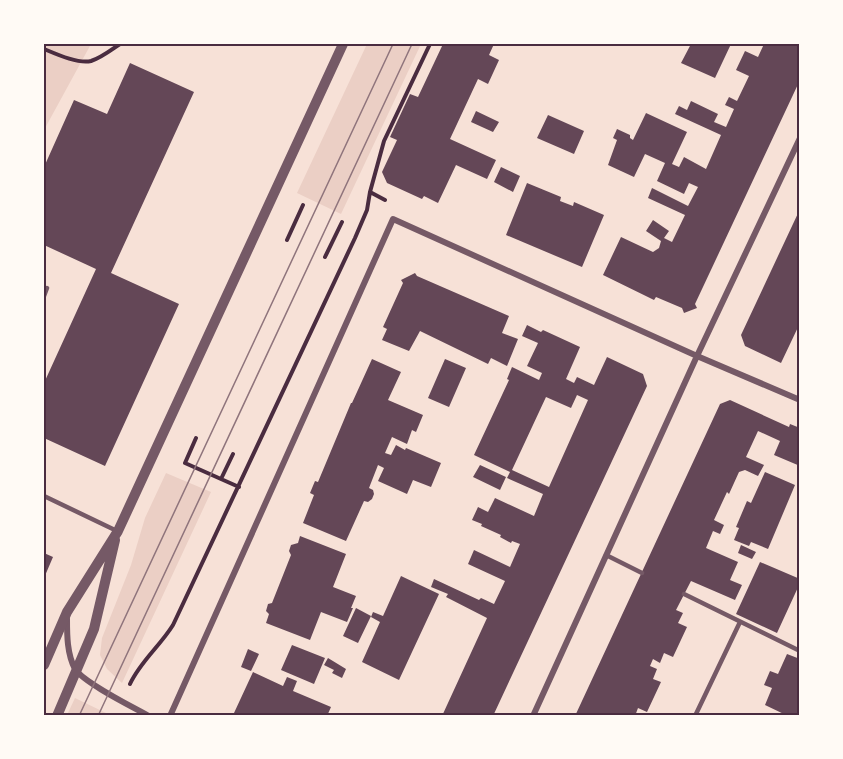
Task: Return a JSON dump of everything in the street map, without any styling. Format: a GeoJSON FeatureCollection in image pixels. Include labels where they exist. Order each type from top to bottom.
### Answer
{"type":"FeatureCollection","features":[{"type":"Feature","properties":{"kind":"street"},"geometry":{"type":"LineString","coordinates":[[44,665],[67,612],[117,531],[343,44]]}},
{"type":"Feature","properties":{"kind":"street"},"geometry":{"type":"LineString","coordinates":[[533,716],[697,356],[800,138]]}},
{"type":"Feature","properties":{"kind":"street"},"geometry":{"type":"LineString","coordinates":[[170,716],[393,219],[800,400]]}},
{"type":"Feature","properties":{"kind":"street"},"geometry":{"type":"LineString","coordinates":[[57,716],[94,629],[117,531]]}},
{"type":"Feature","properties":{"kind":"street"},"geometry":{"type":"LineString","coordinates":[[67,612],[70,658],[76,671],[121,701],[150,716]]}},
{"type":"Feature","properties":{"kind":"lane"},"geometry":{"type":"LineString","coordinates":[[44,296],[47,288]]}},
{"type":"Feature","properties":{"kind":"lane"},"geometry":{"type":"LineString","coordinates":[[44,496],[117,531]]}},
{"type":"Feature","properties":{"kind":"lane"},"geometry":{"type":"LineString","coordinates":[[606,555],[642,573]]}},
{"type":"Feature","properties":{"kind":"lane"},"geometry":{"type":"LineString","coordinates":[[684,594],[800,651]]}},
{"type":"Feature","properties":{"kind":"lane"},"geometry":{"type":"LineString","coordinates":[[696,714],[740,622]]}},
{"type":"Feature","properties":{"kind":"path"},"geometry":{"type":"LineString","coordinates":[[44,49],[65,58],[89,62],[120,44]]}},
{"type":"Feature","properties":{"kind":"path"},"geometry":{"type":"LineString","coordinates":[[121,701],[132,678],[164,640],[173,625],[239,487],[355,238],[367,210],[384,141],[430,44]]}},
{"type":"Feature","properties":{"kind":"path"},"geometry":{"type":"LineString","coordinates":[[287,240],[303,205]]}},
{"type":"Feature","properties":{"kind":"path"},"geometry":{"type":"LineString","coordinates":[[325,257],[342,222]]}},
{"type":"Feature","properties":{"kind":"path"},"geometry":{"type":"LineString","coordinates":[[196,438],[185,463],[239,487]]}},
{"type":"Feature","properties":{"kind":"path"},"geometry":{"type":"LineString","coordinates":[[221,479],[232,454]]}},
{"type":"Feature","properties":{"kind":"shaded area"},"geometry":{"type":"Polygon","coordinates":[[[44,44],[91,44],[44,130],[44,44]]]}},
{"type":"Feature","properties":{"kind":"shaded area"},"geometry":{"type":"Polygon","coordinates":[[[367,44],[421,44],[341,214],[297,193],[367,44]]]}},
{"type":"Feature","properties":{"kind":"shaded area"},"geometry":{"type":"Polygon","coordinates":[[[166,473],[211,492],[122,683],[107,669],[100,655],[102,638],[131,565],[145,518],[166,473]]]}},
{"type":"Feature","properties":{"kind":"shaded area"},"geometry":{"type":"Polygon","coordinates":[[[75,698],[108,714],[108,715],[67,715],[75,698]]]}},
{"type":"Feature","properties":{"kind":"building"},"geometry":{"type":"Polygon","coordinates":[[[443,44],[494,44],[489,55],[499,60],[488,84],[478,79],[450,139],[496,160],[487,179],[456,165],[438,203],[424,196],[422,199],[387,183],[382,172],[397,140],[390,137],[410,94],[418,97],[443,44]]]}},
{"type":"Feature","properties":{"kind":"building"},"geometry":{"type":"Polygon","coordinates":[[[691,44],[731,44],[715,78],[681,63],[691,44]]]}},
{"type":"Feature","properties":{"kind":"building"},"geometry":{"type":"Polygon","coordinates":[[[764,44],[800,44],[800,80],[695,304],[697,308],[684,313],[682,308],[656,297],[654,300],[603,275],[621,237],[653,252],[659,248],[661,241],[646,231],[653,220],[669,231],[664,238],[672,242],[685,215],[648,198],[652,188],[688,206],[698,187],[689,183],[684,194],[657,181],[665,163],[645,154],[634,177],[608,165],[617,140],[613,138],[617,129],[630,135],[633,140],[646,113],[687,132],[672,164],[679,167],[684,157],[706,169],[721,135],[675,114],[679,106],[687,110],[691,101],[718,114],[714,122],[726,127],[734,109],[725,105],[729,97],[737,101],[749,76],[736,70],[745,51],[758,57],[764,44]]]}},
{"type":"Feature","properties":{"kind":"building"},"geometry":{"type":"Polygon","coordinates":[[[130,63],[194,92],[111,273],[179,304],[105,466],[44,438],[44,383],[96,269],[44,245],[44,167],[74,100],[107,114],[130,63]]]}},
{"type":"Feature","properties":{"kind":"building"},"geometry":{"type":"Polygon","coordinates":[[[476,111],[499,122],[493,132],[471,122],[476,111]]]}},
{"type":"Feature","properties":{"kind":"building"},"geometry":{"type":"Polygon","coordinates":[[[548,115],[584,131],[574,154],[537,138],[548,115]]]}},
{"type":"Feature","properties":{"kind":"building"},"geometry":{"type":"Polygon","coordinates":[[[501,167],[520,176],[513,192],[494,182],[501,167]]]}},
{"type":"Feature","properties":{"kind":"building"},"geometry":{"type":"Polygon","coordinates":[[[527,183],[561,197],[560,201],[573,206],[574,202],[604,215],[582,267],[506,235],[527,183]]]}},
{"type":"Feature","properties":{"kind":"building"},"geometry":{"type":"Polygon","coordinates":[[[800,209],[800,323],[781,363],[745,346],[741,335],[800,209]]]}},
{"type":"Feature","properties":{"kind":"building"},"geometry":{"type":"Polygon","coordinates":[[[415,273],[417,276],[509,316],[502,333],[518,339],[507,366],[491,358],[488,364],[420,331],[409,351],[382,340],[387,329],[383,327],[403,283],[401,280],[415,273]]]}},
{"type":"Feature","properties":{"kind":"building"},"geometry":{"type":"Polygon","coordinates":[[[527,325],[580,347],[566,379],[574,383],[577,377],[594,385],[607,357],[643,374],[647,386],[493,716],[442,716],[487,618],[446,597],[448,594],[431,587],[434,579],[479,600],[481,598],[494,604],[505,581],[468,564],[474,550],[510,567],[520,544],[512,541],[511,543],[500,537],[501,535],[472,520],[478,507],[488,512],[495,498],[534,516],[543,494],[507,478],[510,472],[474,455],[509,380],[507,379],[512,367],[539,380],[542,373],[527,366],[538,343],[522,336],[527,325]],[[577,395],[571,408],[546,397],[512,470],[549,487],[588,400],[577,395]]]}},
{"type":"Feature","properties":{"kind":"building"},"geometry":{"type":"Polygon","coordinates":[[[372,359],[401,372],[388,400],[423,415],[416,432],[412,430],[407,444],[392,437],[385,453],[391,455],[396,445],[441,463],[431,487],[413,480],[407,494],[378,481],[384,468],[378,465],[369,488],[373,490],[372,499],[368,502],[364,501],[346,541],[303,523],[314,495],[310,493],[315,481],[318,482],[372,359]]]}},
{"type":"Feature","properties":{"kind":"building"},"geometry":{"type":"Polygon","coordinates":[[[445,359],[466,368],[449,407],[428,398],[445,359]]]}},
{"type":"Feature","properties":{"kind":"building"},"geometry":{"type":"Polygon","coordinates":[[[730,400],[789,427],[790,424],[800,428],[800,466],[774,455],[780,441],[758,431],[746,457],[764,465],[758,476],[745,470],[739,472],[714,520],[724,525],[720,534],[713,531],[706,548],[738,562],[730,580],[742,585],[735,600],[691,581],[676,610],[683,613],[678,623],[687,627],[673,657],[664,653],[660,663],[653,659],[650,666],[657,669],[653,679],[661,682],[647,712],[638,708],[635,716],[628,714],[628,716],[575,716],[720,404],[730,400]]]}},
{"type":"Feature","properties":{"kind":"building"},"geometry":{"type":"Polygon","coordinates":[[[480,465],[506,477],[500,490],[473,477],[480,465]]]}},
{"type":"Feature","properties":{"kind":"building"},"geometry":{"type":"Polygon","coordinates":[[[765,472],[795,485],[768,549],[751,542],[749,546],[734,540],[739,528],[736,527],[747,501],[751,503],[765,472]]]}},
{"type":"Feature","properties":{"kind":"building"},"geometry":{"type":"Polygon","coordinates":[[[300,536],[346,554],[333,587],[356,596],[347,622],[321,612],[310,640],[266,623],[269,614],[266,611],[268,604],[272,603],[291,555],[289,551],[291,545],[298,543],[300,536]]]}},
{"type":"Feature","properties":{"kind":"building"},"geometry":{"type":"Polygon","coordinates":[[[741,545],[756,552],[752,559],[738,553],[741,545]]]}},
{"type":"Feature","properties":{"kind":"building"},"geometry":{"type":"Polygon","coordinates":[[[44,553],[53,557],[44,578],[44,553]]]}},
{"type":"Feature","properties":{"kind":"building"},"geometry":{"type":"Polygon","coordinates":[[[760,562],[800,579],[777,633],[736,614],[760,562]]]}},
{"type":"Feature","properties":{"kind":"building"},"geometry":{"type":"Polygon","coordinates":[[[401,576],[439,594],[399,680],[362,662],[380,622],[371,617],[373,612],[383,616],[401,576]]]}},
{"type":"Feature","properties":{"kind":"building"},"geometry":{"type":"Polygon","coordinates":[[[356,608],[371,616],[358,643],[343,636],[356,608]]]}},
{"type":"Feature","properties":{"kind":"building"},"geometry":{"type":"Polygon","coordinates":[[[292,645],[325,658],[314,684],[281,670],[292,645]]]}},
{"type":"Feature","properties":{"kind":"building"},"geometry":{"type":"Polygon","coordinates":[[[248,649],[259,654],[251,671],[241,667],[248,649]]]}},
{"type":"Feature","properties":{"kind":"building"},"geometry":{"type":"Polygon","coordinates":[[[787,654],[800,659],[800,716],[788,716],[765,705],[772,688],[764,685],[770,671],[778,674],[787,654]]]}},
{"type":"Feature","properties":{"kind":"building"},"geometry":{"type":"Polygon","coordinates":[[[328,658],[346,669],[342,678],[332,673],[334,670],[324,665],[328,658]]]}},
{"type":"Feature","properties":{"kind":"building"},"geometry":{"type":"Polygon","coordinates":[[[253,672],[283,686],[287,677],[297,681],[293,691],[331,707],[327,716],[239,716],[234,713],[253,672]]]}},
{"type":"Feature","properties":{"kind":"tram line"},"geometry":{"type":"LineString","coordinates":[[79,716],[393,44]]}},
{"type":"Feature","properties":{"kind":"tram line"},"geometry":{"type":"LineString","coordinates":[[98,716],[412,44]]}}]}
